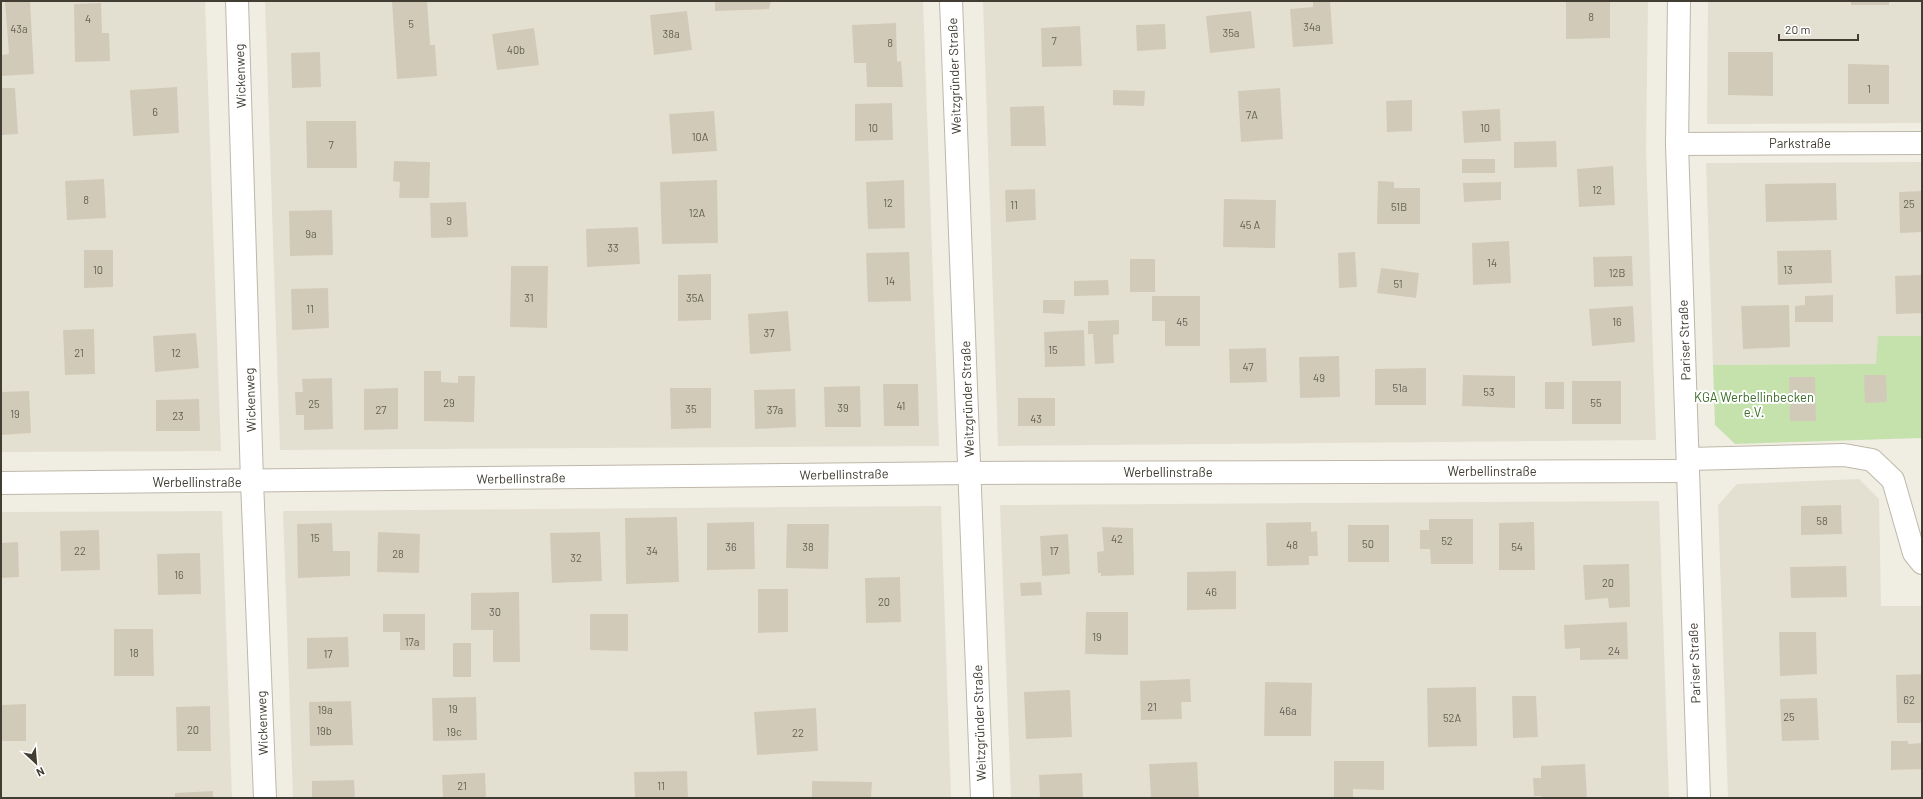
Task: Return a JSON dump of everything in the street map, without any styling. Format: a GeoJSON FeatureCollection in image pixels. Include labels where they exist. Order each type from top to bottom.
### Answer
{"type":"FeatureCollection","features":[{"type":"Feature","properties":{"kind":"street","name":"Wickenweg"},"geometry":{"type":"LineString","coordinates":[[237,1],[252,481],[265,798]]}},
{"type":"Feature","properties":{"kind":"street","name":"Weitzgründer Straße"},"geometry":{"type":"LineString","coordinates":[[951,1],[982,798]]}},
{"type":"Feature","properties":{"kind":"street","name":"Pariser Straße"},"geometry":{"type":"LineString","coordinates":[[1679,1],[1678,144],[1699,798]]}},
{"type":"Feature","properties":{"kind":"street","name":"Parkstraße"},"geometry":{"type":"LineString","coordinates":[[1678,144],[1922,143]]}},
{"type":"Feature","properties":{"kind":"street","name":"Werbellinstraße"},"geometry":{"type":"LineString","coordinates":[[1,483],[1688,465],[1844,455],[1872,460],[1893,480],[1914,553],[1922,563]]}},
{"type":"Feature","properties":{"kind":"shaded area"},"geometry":{"type":"Polygon","coordinates":[[[1,1],[205,1],[221,451],[1,452],[1,1]]]}},
{"type":"Feature","properties":{"kind":"shaded area"},"geometry":{"type":"Polygon","coordinates":[[[265,1],[923,1],[939,446],[280,450],[265,1]]]}},
{"type":"Feature","properties":{"kind":"shaded area"},"geometry":{"type":"Polygon","coordinates":[[[983,1],[1648,1],[1646,152],[1656,440],[998,446],[983,1]]]}},
{"type":"Feature","properties":{"kind":"shaded area"},"geometry":{"type":"Polygon","coordinates":[[[1708,1],[1922,1],[1922,123],[1707,124],[1708,1]]]}},
{"type":"Feature","properties":{"kind":"shaded area"},"geometry":{"type":"Polygon","coordinates":[[[1922,162],[1922,336],[1878,336],[1877,364],[1713,365],[1706,163],[1922,162]]]}},
{"type":"Feature","properties":{"kind":"shaded area"},"geometry":{"type":"Polygon","coordinates":[[[1859,479],[1879,499],[1881,606],[1922,606],[1922,798],[1728,798],[1718,505],[1737,484],[1859,479]]]}},
{"type":"Feature","properties":{"kind":"shaded area"},"geometry":{"type":"Polygon","coordinates":[[[1659,501],[1669,798],[1011,798],[1000,505],[1659,501]]]}},
{"type":"Feature","properties":{"kind":"shaded area"},"geometry":{"type":"Polygon","coordinates":[[[941,506],[951,798],[293,798],[283,511],[941,506]]]}},
{"type":"Feature","properties":{"kind":"shaded area"},"geometry":{"type":"Polygon","coordinates":[[[222,511],[232,798],[1,798],[1,512],[222,511]]]}},
{"type":"Feature","properties":{"kind":"green space","name":"KGA Werbellinbecken e.V."},"geometry":{"type":"Polygon","coordinates":[[[1878,336],[1922,336],[1922,438],[1735,444],[1715,425],[1713,365],[1876,364],[1878,336]]]}},
{"type":"Feature","properties":{"kind":"building"},"geometry":{"type":"Polygon","coordinates":[[[30,1],[34,74],[1,76],[1,55],[9,54],[5,2],[30,1]]]}},
{"type":"Feature","properties":{"kind":"building"},"geometry":{"type":"Polygon","coordinates":[[[392,1],[427,1],[430,45],[435,45],[437,76],[397,79],[392,1]]]}},
{"type":"Feature","properties":{"kind":"building"},"geometry":{"type":"Polygon","coordinates":[[[715,1],[771,1],[769,9],[715,11],[715,1]]]}},
{"type":"Feature","properties":{"kind":"building"},"geometry":{"type":"Polygon","coordinates":[[[1313,1],[1330,1],[1333,44],[1293,47],[1290,9],[1313,7],[1313,1]]]}},
{"type":"Feature","properties":{"kind":"building"},"geometry":{"type":"Polygon","coordinates":[[[1566,1],[1610,1],[1610,38],[1566,39],[1566,1]]]}},
{"type":"Feature","properties":{"kind":"building"},"geometry":{"type":"Polygon","coordinates":[[[1851,1],[1889,1],[1889,5],[1851,5],[1851,1]]]}},
{"type":"Feature","properties":{"kind":"building"},"geometry":{"type":"Polygon","coordinates":[[[101,3],[102,33],[109,33],[110,61],[75,62],[74,4],[101,3]]]}},
{"type":"Feature","properties":{"kind":"building"},"geometry":{"type":"Polygon","coordinates":[[[687,11],[692,50],[654,55],[650,15],[687,11]]]}},
{"type":"Feature","properties":{"kind":"building"},"geometry":{"type":"Polygon","coordinates":[[[1251,11],[1255,48],[1210,53],[1206,16],[1251,11]]]}},
{"type":"Feature","properties":{"kind":"building"},"geometry":{"type":"Polygon","coordinates":[[[896,23],[897,62],[901,61],[903,87],[867,87],[866,63],[854,63],[852,25],[896,23]]]}},
{"type":"Feature","properties":{"kind":"building"},"geometry":{"type":"Polygon","coordinates":[[[1165,24],[1166,49],[1137,51],[1136,25],[1165,24]]]}},
{"type":"Feature","properties":{"kind":"building"},"geometry":{"type":"Polygon","coordinates":[[[1080,26],[1082,66],[1042,67],[1041,28],[1080,26]]]}},
{"type":"Feature","properties":{"kind":"building"},"geometry":{"type":"Polygon","coordinates":[[[534,28],[539,65],[497,70],[492,34],[534,28]]]}},
{"type":"Feature","properties":{"kind":"building"},"geometry":{"type":"Polygon","coordinates":[[[320,52],[321,87],[292,88],[291,53],[320,52]]]}},
{"type":"Feature","properties":{"kind":"building"},"geometry":{"type":"Polygon","coordinates":[[[1728,52],[1773,52],[1773,96],[1728,95],[1728,52]]]}},
{"type":"Feature","properties":{"kind":"building"},"geometry":{"type":"Polygon","coordinates":[[[1848,64],[1889,65],[1889,104],[1848,104],[1848,64]]]}},
{"type":"Feature","properties":{"kind":"building"},"geometry":{"type":"Polygon","coordinates":[[[177,87],[179,133],[133,136],[130,90],[177,87]]]}},
{"type":"Feature","properties":{"kind":"building"},"geometry":{"type":"Polygon","coordinates":[[[1,88],[15,88],[18,134],[1,135],[1,88]]]}},
{"type":"Feature","properties":{"kind":"building"},"geometry":{"type":"Polygon","coordinates":[[[1280,88],[1283,139],[1241,142],[1238,91],[1280,88]]]}},
{"type":"Feature","properties":{"kind":"building"},"geometry":{"type":"Polygon","coordinates":[[[1113,90],[1145,91],[1144,106],[1113,105],[1113,90]]]}},
{"type":"Feature","properties":{"kind":"building"},"geometry":{"type":"Polygon","coordinates":[[[1412,100],[1412,131],[1387,132],[1386,101],[1412,100]]]}},
{"type":"Feature","properties":{"kind":"building"},"geometry":{"type":"Polygon","coordinates":[[[892,103],[893,140],[855,141],[855,104],[892,103]]]}},
{"type":"Feature","properties":{"kind":"building"},"geometry":{"type":"Polygon","coordinates":[[[1044,106],[1046,146],[1011,146],[1010,107],[1044,106]]]}},
{"type":"Feature","properties":{"kind":"building"},"geometry":{"type":"Polygon","coordinates":[[[1500,109],[1501,141],[1464,143],[1462,111],[1500,109]]]}},
{"type":"Feature","properties":{"kind":"building"},"geometry":{"type":"Polygon","coordinates":[[[714,111],[717,151],[672,154],[669,114],[714,111]]]}},
{"type":"Feature","properties":{"kind":"building"},"geometry":{"type":"Polygon","coordinates":[[[306,121],[356,121],[357,168],[307,168],[306,121]]]}},
{"type":"Feature","properties":{"kind":"building"},"geometry":{"type":"Polygon","coordinates":[[[1556,141],[1557,167],[1514,168],[1514,142],[1556,141]]]}},
{"type":"Feature","properties":{"kind":"building"},"geometry":{"type":"Polygon","coordinates":[[[1462,159],[1495,159],[1495,173],[1462,173],[1462,159]]]}},
{"type":"Feature","properties":{"kind":"building"},"geometry":{"type":"Polygon","coordinates":[[[394,161],[430,162],[429,198],[399,198],[400,182],[393,181],[394,161]]]}},
{"type":"Feature","properties":{"kind":"building"},"geometry":{"type":"Polygon","coordinates":[[[1613,166],[1615,205],[1579,207],[1577,169],[1613,166]]]}},
{"type":"Feature","properties":{"kind":"building"},"geometry":{"type":"Polygon","coordinates":[[[104,179],[106,218],[67,220],[65,181],[104,179]]]}},
{"type":"Feature","properties":{"kind":"building"},"geometry":{"type":"Polygon","coordinates":[[[717,180],[718,243],[662,244],[660,182],[717,180]]]}},
{"type":"Feature","properties":{"kind":"building"},"geometry":{"type":"Polygon","coordinates":[[[904,180],[905,228],[868,229],[866,182],[904,180]]]}},
{"type":"Feature","properties":{"kind":"building"},"geometry":{"type":"Polygon","coordinates":[[[1378,181],[1394,182],[1394,188],[1420,188],[1420,224],[1377,224],[1378,181]]]}},
{"type":"Feature","properties":{"kind":"building"},"geometry":{"type":"Polygon","coordinates":[[[1501,182],[1501,200],[1464,202],[1463,183],[1501,182]]]}},
{"type":"Feature","properties":{"kind":"building"},"geometry":{"type":"Polygon","coordinates":[[[1836,183],[1837,220],[1766,222],[1765,184],[1836,183]]]}},
{"type":"Feature","properties":{"kind":"building"},"geometry":{"type":"Polygon","coordinates":[[[1035,189],[1036,220],[1006,222],[1005,190],[1035,189]]]}},
{"type":"Feature","properties":{"kind":"building"},"geometry":{"type":"Polygon","coordinates":[[[1922,191],[1922,232],[1900,233],[1899,192],[1922,191]]]}},
{"type":"Feature","properties":{"kind":"building"},"geometry":{"type":"Polygon","coordinates":[[[1224,199],[1276,200],[1275,248],[1223,247],[1224,199]]]}},
{"type":"Feature","properties":{"kind":"building"},"geometry":{"type":"Polygon","coordinates":[[[466,202],[468,237],[431,238],[430,203],[466,202]]]}},
{"type":"Feature","properties":{"kind":"building"},"geometry":{"type":"Polygon","coordinates":[[[332,210],[333,255],[290,256],[289,211],[332,210]]]}},
{"type":"Feature","properties":{"kind":"building"},"geometry":{"type":"Polygon","coordinates":[[[638,227],[640,264],[587,267],[586,229],[638,227]]]}},
{"type":"Feature","properties":{"kind":"building"},"geometry":{"type":"Polygon","coordinates":[[[1509,241],[1511,283],[1473,285],[1472,243],[1509,241]]]}},
{"type":"Feature","properties":{"kind":"building"},"geometry":{"type":"Polygon","coordinates":[[[84,250],[113,250],[113,287],[84,288],[84,250]]]}},
{"type":"Feature","properties":{"kind":"building"},"geometry":{"type":"Polygon","coordinates":[[[1831,250],[1832,283],[1778,285],[1777,251],[1831,250]]]}},
{"type":"Feature","properties":{"kind":"building"},"geometry":{"type":"Polygon","coordinates":[[[909,252],[911,301],[868,302],[866,253],[909,252]]]}},
{"type":"Feature","properties":{"kind":"building"},"geometry":{"type":"Polygon","coordinates":[[[1355,252],[1357,287],[1339,288],[1338,253],[1355,252]]]}},
{"type":"Feature","properties":{"kind":"building"},"geometry":{"type":"Polygon","coordinates":[[[1632,256],[1633,286],[1594,287],[1593,257],[1632,256]]]}},
{"type":"Feature","properties":{"kind":"building"},"geometry":{"type":"Polygon","coordinates":[[[1130,259],[1155,259],[1155,292],[1130,292],[1130,259]]]}},
{"type":"Feature","properties":{"kind":"building"},"geometry":{"type":"Polygon","coordinates":[[[511,266],[548,266],[547,328],[510,327],[511,266]]]}},
{"type":"Feature","properties":{"kind":"building"},"geometry":{"type":"Polygon","coordinates":[[[1381,268],[1419,273],[1416,298],[1377,293],[1381,268]]]}},
{"type":"Feature","properties":{"kind":"building"},"geometry":{"type":"Polygon","coordinates":[[[711,274],[711,320],[678,321],[678,275],[711,274]]]}},
{"type":"Feature","properties":{"kind":"building"},"geometry":{"type":"Polygon","coordinates":[[[1922,275],[1922,313],[1896,314],[1895,276],[1922,275]]]}},
{"type":"Feature","properties":{"kind":"building"},"geometry":{"type":"Polygon","coordinates":[[[1108,280],[1109,295],[1074,296],[1074,281],[1108,280]]]}},
{"type":"Feature","properties":{"kind":"building"},"geometry":{"type":"Polygon","coordinates":[[[328,288],[329,328],[292,330],[291,289],[328,288]]]}},
{"type":"Feature","properties":{"kind":"building"},"geometry":{"type":"Polygon","coordinates":[[[1833,295],[1833,322],[1795,322],[1795,306],[1805,305],[1805,296],[1833,295]]]}},
{"type":"Feature","properties":{"kind":"building"},"geometry":{"type":"Polygon","coordinates":[[[1152,296],[1200,296],[1200,346],[1165,346],[1165,321],[1152,321],[1152,296]]]}},
{"type":"Feature","properties":{"kind":"building"},"geometry":{"type":"Polygon","coordinates":[[[1043,300],[1065,300],[1064,314],[1043,313],[1043,300]]]}},
{"type":"Feature","properties":{"kind":"building"},"geometry":{"type":"Polygon","coordinates":[[[1789,305],[1790,347],[1743,349],[1741,306],[1789,305]]]}},
{"type":"Feature","properties":{"kind":"building"},"geometry":{"type":"Polygon","coordinates":[[[1633,306],[1635,342],[1592,346],[1589,309],[1633,306]]]}},
{"type":"Feature","properties":{"kind":"building"},"geometry":{"type":"Polygon","coordinates":[[[788,311],[791,351],[750,354],[748,314],[788,311]]]}},
{"type":"Feature","properties":{"kind":"building"},"geometry":{"type":"Polygon","coordinates":[[[1119,320],[1119,334],[1113,335],[1114,363],[1095,364],[1093,334],[1088,334],[1088,321],[1119,320]]]}},
{"type":"Feature","properties":{"kind":"building"},"geometry":{"type":"Polygon","coordinates":[[[94,329],[95,374],[65,375],[63,330],[94,329]]]}},
{"type":"Feature","properties":{"kind":"building"},"geometry":{"type":"Polygon","coordinates":[[[1084,330],[1085,366],[1045,367],[1044,332],[1084,330]]]}},
{"type":"Feature","properties":{"kind":"building"},"geometry":{"type":"Polygon","coordinates":[[[196,333],[199,368],[155,372],[153,336],[196,333]]]}},
{"type":"Feature","properties":{"kind":"building"},"geometry":{"type":"Polygon","coordinates":[[[1266,348],[1267,382],[1230,383],[1229,349],[1266,348]]]}},
{"type":"Feature","properties":{"kind":"building"},"geometry":{"type":"Polygon","coordinates":[[[1339,356],[1340,397],[1300,398],[1299,357],[1339,356]]]}},
{"type":"Feature","properties":{"kind":"building"},"geometry":{"type":"Polygon","coordinates":[[[1426,368],[1426,405],[1375,405],[1375,369],[1426,368]]]}},
{"type":"Feature","properties":{"kind":"building"},"geometry":{"type":"Polygon","coordinates":[[[424,371],[441,371],[441,382],[458,383],[458,376],[475,376],[474,422],[424,421],[424,371]]]}},
{"type":"Feature","properties":{"kind":"building"},"geometry":{"type":"Polygon","coordinates":[[[1463,375],[1515,376],[1515,408],[1462,406],[1463,375]]]}},
{"type":"Feature","properties":{"kind":"building"},"geometry":{"type":"Polygon","coordinates":[[[1864,375],[1886,375],[1887,402],[1865,403],[1864,375]]]}},
{"type":"Feature","properties":{"kind":"building"},"geometry":{"type":"Polygon","coordinates":[[[1789,377],[1815,377],[1816,421],[1790,421],[1789,377]]]}},
{"type":"Feature","properties":{"kind":"building"},"geometry":{"type":"Polygon","coordinates":[[[332,378],[333,429],[304,430],[304,415],[296,415],[295,392],[303,392],[302,379],[332,378]]]}},
{"type":"Feature","properties":{"kind":"building"},"geometry":{"type":"Polygon","coordinates":[[[1572,381],[1621,381],[1621,424],[1572,424],[1572,381]]]}},
{"type":"Feature","properties":{"kind":"building"},"geometry":{"type":"Polygon","coordinates":[[[1545,382],[1564,382],[1564,409],[1545,409],[1545,382]]]}},
{"type":"Feature","properties":{"kind":"building"},"geometry":{"type":"Polygon","coordinates":[[[883,384],[918,384],[919,426],[884,426],[883,384]]]}},
{"type":"Feature","properties":{"kind":"building"},"geometry":{"type":"Polygon","coordinates":[[[860,386],[861,427],[825,427],[824,387],[860,386]]]}},
{"type":"Feature","properties":{"kind":"building"},"geometry":{"type":"Polygon","coordinates":[[[398,388],[398,429],[364,430],[364,389],[398,388]]]}},
{"type":"Feature","properties":{"kind":"building"},"geometry":{"type":"Polygon","coordinates":[[[670,388],[711,388],[711,428],[671,429],[670,388]]]}},
{"type":"Feature","properties":{"kind":"building"},"geometry":{"type":"Polygon","coordinates":[[[795,389],[796,427],[755,429],[754,390],[795,389]]]}},
{"type":"Feature","properties":{"kind":"building"},"geometry":{"type":"Polygon","coordinates":[[[29,391],[31,433],[1,435],[1,392],[29,391]]]}},
{"type":"Feature","properties":{"kind":"building"},"geometry":{"type":"Polygon","coordinates":[[[1018,398],[1055,398],[1055,426],[1018,426],[1018,398]]]}},
{"type":"Feature","properties":{"kind":"building"},"geometry":{"type":"Polygon","coordinates":[[[199,399],[200,431],[156,431],[156,400],[199,399]]]}},
{"type":"Feature","properties":{"kind":"building"},"geometry":{"type":"Polygon","coordinates":[[[1841,505],[1842,534],[1801,535],[1801,506],[1841,505]]]}},
{"type":"Feature","properties":{"kind":"building"},"geometry":{"type":"Polygon","coordinates":[[[677,517],[679,582],[626,584],[625,518],[677,517]]]}},
{"type":"Feature","properties":{"kind":"building"},"geometry":{"type":"Polygon","coordinates":[[[1429,519],[1473,519],[1473,564],[1431,564],[1430,549],[1420,549],[1420,530],[1429,530],[1429,519]]]}},
{"type":"Feature","properties":{"kind":"building"},"geometry":{"type":"Polygon","coordinates":[[[754,522],[755,569],[707,570],[707,523],[754,522]]]}},
{"type":"Feature","properties":{"kind":"building"},"geometry":{"type":"Polygon","coordinates":[[[1311,522],[1311,532],[1317,531],[1318,556],[1309,556],[1309,565],[1267,566],[1266,523],[1311,522]]]}},
{"type":"Feature","properties":{"kind":"building"},"geometry":{"type":"Polygon","coordinates":[[[1534,522],[1535,570],[1499,570],[1499,523],[1534,522]]]}},
{"type":"Feature","properties":{"kind":"building"},"geometry":{"type":"Polygon","coordinates":[[[332,523],[333,551],[350,551],[350,576],[298,578],[297,524],[332,523]]]}},
{"type":"Feature","properties":{"kind":"building"},"geometry":{"type":"Polygon","coordinates":[[[787,524],[829,524],[828,569],[786,568],[787,524]]]}},
{"type":"Feature","properties":{"kind":"building"},"geometry":{"type":"Polygon","coordinates":[[[1348,525],[1389,525],[1389,562],[1348,562],[1348,525]]]}},
{"type":"Feature","properties":{"kind":"building"},"geometry":{"type":"Polygon","coordinates":[[[1102,527],[1133,528],[1134,575],[1101,576],[1101,573],[1098,573],[1097,552],[1104,551],[1102,527]]]}},
{"type":"Feature","properties":{"kind":"building"},"geometry":{"type":"Polygon","coordinates":[[[99,530],[100,570],[61,571],[60,531],[99,530]]]}},
{"type":"Feature","properties":{"kind":"building"},"geometry":{"type":"Polygon","coordinates":[[[378,532],[420,534],[419,573],[377,572],[378,532]]]}},
{"type":"Feature","properties":{"kind":"building"},"geometry":{"type":"Polygon","coordinates":[[[600,532],[602,581],[552,583],[550,533],[600,532]]]}},
{"type":"Feature","properties":{"kind":"building"},"geometry":{"type":"Polygon","coordinates":[[[1068,534],[1070,574],[1042,576],[1040,536],[1068,534]]]}},
{"type":"Feature","properties":{"kind":"building"},"geometry":{"type":"Polygon","coordinates":[[[18,542],[19,577],[1,578],[1,543],[18,542]]]}},
{"type":"Feature","properties":{"kind":"building"},"geometry":{"type":"Polygon","coordinates":[[[200,553],[201,594],[158,595],[157,554],[200,553]]]}},
{"type":"Feature","properties":{"kind":"building"},"geometry":{"type":"Polygon","coordinates":[[[1629,564],[1630,607],[1609,608],[1608,598],[1585,600],[1583,565],[1629,564]]]}},
{"type":"Feature","properties":{"kind":"building"},"geometry":{"type":"Polygon","coordinates":[[[1846,566],[1847,597],[1791,598],[1790,567],[1846,566]]]}},
{"type":"Feature","properties":{"kind":"building"},"geometry":{"type":"Polygon","coordinates":[[[1236,571],[1236,609],[1187,610],[1187,572],[1236,571]]]}},
{"type":"Feature","properties":{"kind":"building"},"geometry":{"type":"Polygon","coordinates":[[[900,577],[901,622],[866,623],[865,578],[900,577]]]}},
{"type":"Feature","properties":{"kind":"building"},"geometry":{"type":"Polygon","coordinates":[[[1041,582],[1042,595],[1021,596],[1020,583],[1041,582]]]}},
{"type":"Feature","properties":{"kind":"building"},"geometry":{"type":"Polygon","coordinates":[[[758,589],[788,589],[788,632],[758,633],[758,589]]]}},
{"type":"Feature","properties":{"kind":"building"},"geometry":{"type":"Polygon","coordinates":[[[519,592],[520,662],[493,662],[493,630],[471,630],[471,593],[519,592]]]}},
{"type":"Feature","properties":{"kind":"building"},"geometry":{"type":"Polygon","coordinates":[[[1086,612],[1128,612],[1128,655],[1085,654],[1086,612]]]}},
{"type":"Feature","properties":{"kind":"building"},"geometry":{"type":"Polygon","coordinates":[[[383,614],[425,614],[425,650],[400,650],[400,632],[383,632],[383,614]]]}},
{"type":"Feature","properties":{"kind":"building"},"geometry":{"type":"Polygon","coordinates":[[[590,614],[628,614],[628,651],[590,650],[590,614]]]}},
{"type":"Feature","properties":{"kind":"building"},"geometry":{"type":"Polygon","coordinates":[[[1627,622],[1628,659],[1580,660],[1580,648],[1565,649],[1564,625],[1627,622]]]}},
{"type":"Feature","properties":{"kind":"building"},"geometry":{"type":"Polygon","coordinates":[[[114,629],[153,629],[154,676],[114,676],[114,629]]]}},
{"type":"Feature","properties":{"kind":"building"},"geometry":{"type":"Polygon","coordinates":[[[1779,632],[1816,632],[1817,674],[1780,676],[1779,632]]]}},
{"type":"Feature","properties":{"kind":"building"},"geometry":{"type":"Polygon","coordinates":[[[348,637],[349,667],[307,669],[307,638],[348,637]]]}},
{"type":"Feature","properties":{"kind":"building"},"geometry":{"type":"Polygon","coordinates":[[[453,643],[471,643],[471,677],[453,677],[453,643]]]}},
{"type":"Feature","properties":{"kind":"building"},"geometry":{"type":"Polygon","coordinates":[[[1922,674],[1922,723],[1897,723],[1896,675],[1922,674]]]}},
{"type":"Feature","properties":{"kind":"building"},"geometry":{"type":"Polygon","coordinates":[[[1190,679],[1191,702],[1181,702],[1182,719],[1141,720],[1140,681],[1190,679]]]}},
{"type":"Feature","properties":{"kind":"building"},"geometry":{"type":"Polygon","coordinates":[[[1265,682],[1312,683],[1311,736],[1264,736],[1265,682]]]}},
{"type":"Feature","properties":{"kind":"building"},"geometry":{"type":"Polygon","coordinates":[[[1476,687],[1477,746],[1428,747],[1427,688],[1476,687]]]}},
{"type":"Feature","properties":{"kind":"building"},"geometry":{"type":"Polygon","coordinates":[[[1070,690],[1072,737],[1026,739],[1024,692],[1070,690]]]}},
{"type":"Feature","properties":{"kind":"building"},"geometry":{"type":"Polygon","coordinates":[[[1512,696],[1536,696],[1538,737],[1513,738],[1512,696]]]}},
{"type":"Feature","properties":{"kind":"building"},"geometry":{"type":"Polygon","coordinates":[[[476,697],[477,740],[433,741],[432,698],[476,697]]]}},
{"type":"Feature","properties":{"kind":"building"},"geometry":{"type":"Polygon","coordinates":[[[1817,698],[1819,740],[1782,741],[1780,699],[1817,698]]]}},
{"type":"Feature","properties":{"kind":"building"},"geometry":{"type":"Polygon","coordinates":[[[351,701],[353,745],[310,746],[309,702],[351,701]]]}},
{"type":"Feature","properties":{"kind":"building"},"geometry":{"type":"Polygon","coordinates":[[[26,704],[26,741],[1,741],[1,705],[26,704]]]}},
{"type":"Feature","properties":{"kind":"building"},"geometry":{"type":"Polygon","coordinates":[[[210,706],[211,751],[177,751],[176,707],[210,706]]]}},
{"type":"Feature","properties":{"kind":"building"},"geometry":{"type":"Polygon","coordinates":[[[816,708],[818,751],[757,755],[754,712],[816,708]]]}},
{"type":"Feature","properties":{"kind":"building"},"geometry":{"type":"Polygon","coordinates":[[[1891,741],[1908,741],[1908,744],[1922,743],[1922,769],[1891,770],[1891,741]]]}},
{"type":"Feature","properties":{"kind":"building"},"geometry":{"type":"Polygon","coordinates":[[[1334,761],[1384,761],[1384,790],[1353,789],[1353,798],[1334,798],[1334,761]]]}},
{"type":"Feature","properties":{"kind":"building"},"geometry":{"type":"Polygon","coordinates":[[[1197,762],[1199,798],[1151,798],[1149,764],[1197,762]]]}},
{"type":"Feature","properties":{"kind":"building"},"geometry":{"type":"Polygon","coordinates":[[[1585,764],[1587,798],[1542,798],[1542,796],[1534,796],[1533,778],[1541,778],[1541,766],[1585,764]]]}},
{"type":"Feature","properties":{"kind":"building"},"geometry":{"type":"Polygon","coordinates":[[[687,771],[688,798],[635,798],[634,772],[687,771]]]}},
{"type":"Feature","properties":{"kind":"building"},"geometry":{"type":"Polygon","coordinates":[[[485,773],[486,798],[443,798],[442,775],[485,773]]]}},
{"type":"Feature","properties":{"kind":"building"},"geometry":{"type":"Polygon","coordinates":[[[1082,773],[1083,798],[1040,798],[1039,775],[1082,773]]]}},
{"type":"Feature","properties":{"kind":"building"},"geometry":{"type":"Polygon","coordinates":[[[354,780],[355,798],[312,798],[312,781],[354,780]]]}},
{"type":"Feature","properties":{"kind":"building"},"geometry":{"type":"Polygon","coordinates":[[[812,781],[872,782],[871,798],[812,798],[812,781]]]}},
{"type":"Feature","properties":{"kind":"building"},"geometry":{"type":"Polygon","coordinates":[[[213,791],[213,798],[175,798],[175,793],[213,791]]]}}]}
